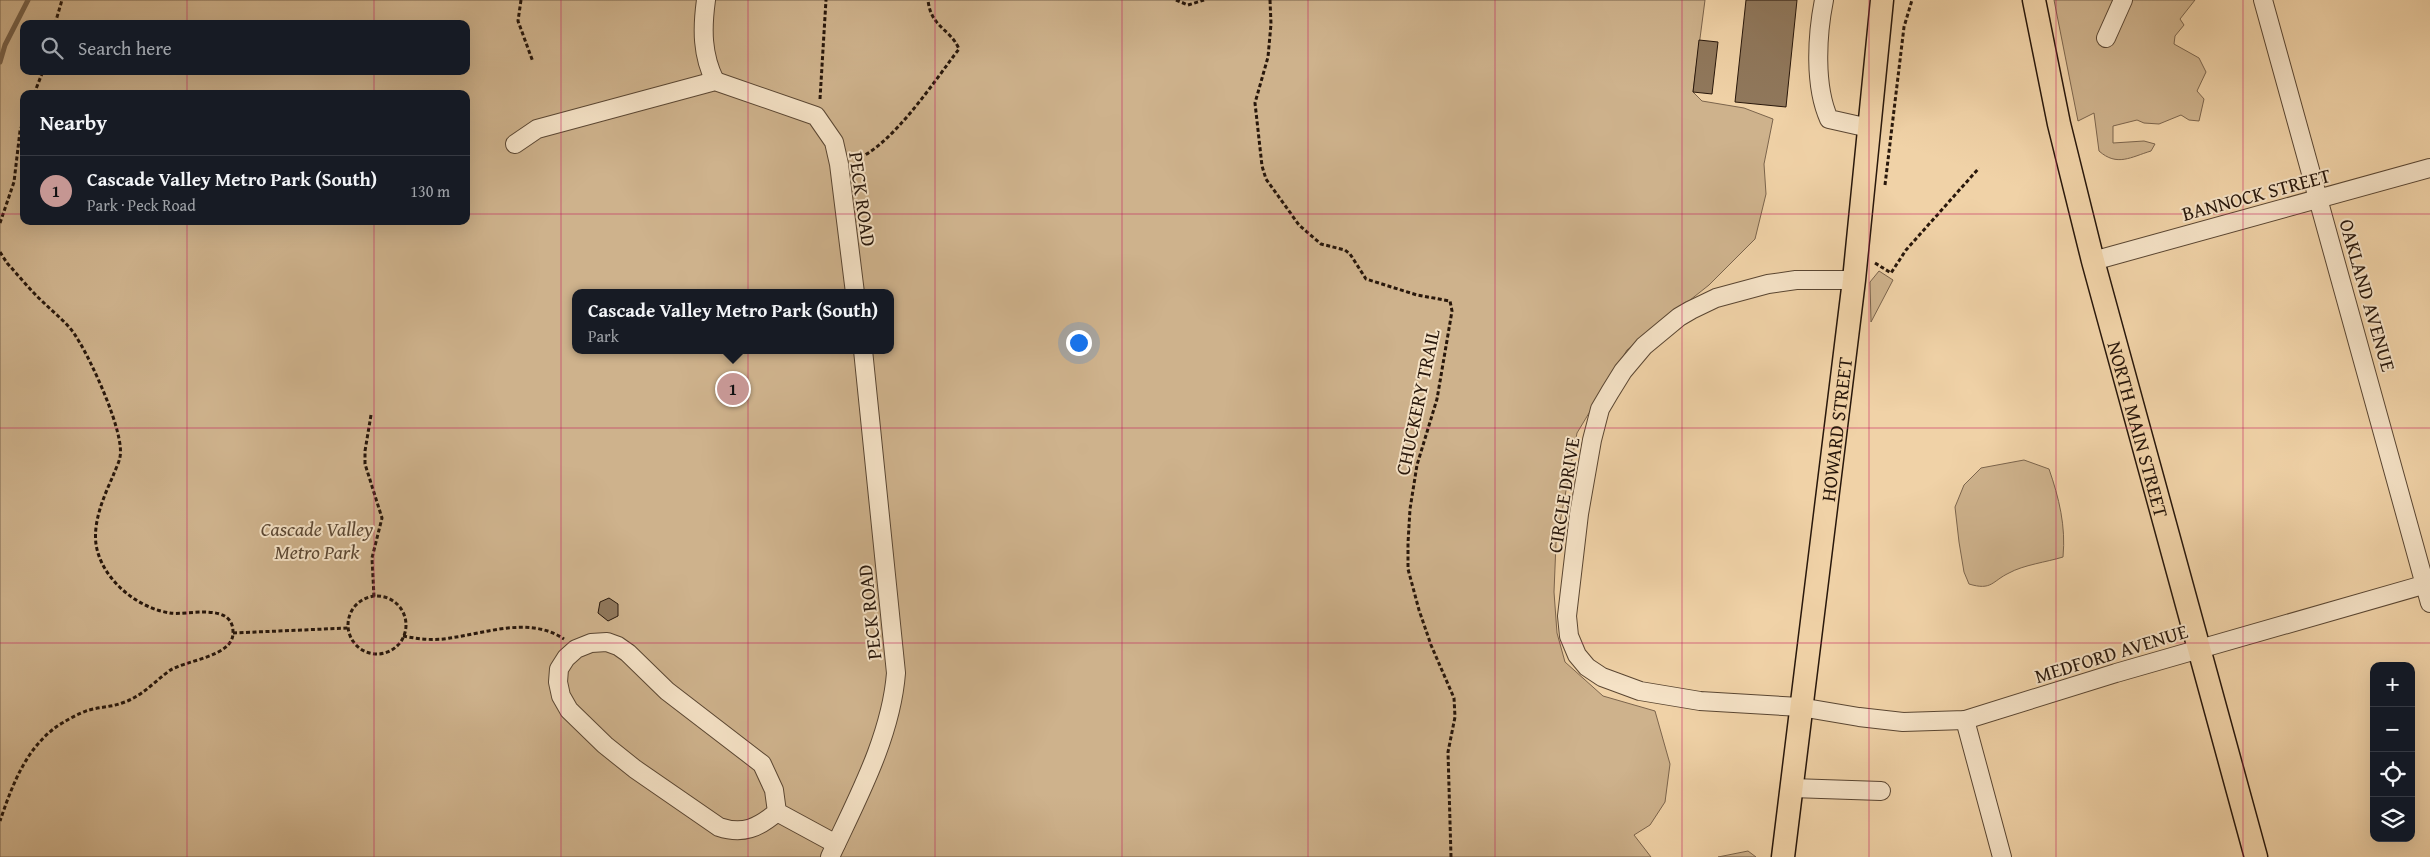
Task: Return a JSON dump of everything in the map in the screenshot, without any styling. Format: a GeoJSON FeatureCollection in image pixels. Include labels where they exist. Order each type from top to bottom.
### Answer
{"type":"FeatureCollection","features":[{"type":"Feature","properties":{"kind":"main road","name":"HOWARD STREET"},"geometry":{"type":"LineString","coordinates":[[1783,857],[1854,280],[1882,0]]}},
{"type":"Feature","properties":{"kind":"main road","name":"NORTH MAIN STREET"},"geometry":{"type":"LineString","coordinates":[[2034,0],[2059,124],[2093,261],[2256,857]]}},
{"type":"Feature","properties":{"kind":"street"},"geometry":{"type":"LineString","coordinates":[[706,0],[704,47],[707,65],[715,81]]}},
{"type":"Feature","properties":{"kind":"street"},"geometry":{"type":"LineString","coordinates":[[1824,0],[1821,16],[1819,89],[1824,107],[1829,119],[1869,128]]}},
{"type":"Feature","properties":{"kind":"street"},"geometry":{"type":"LineString","coordinates":[[2106,38],[2123,0]]}},
{"type":"Feature","properties":{"kind":"street","name":"OAKLAND AVENUE"},"geometry":{"type":"LineString","coordinates":[[2263,0],[2427,583],[2430,603]]}},
{"type":"Feature","properties":{"kind":"street"},"geometry":{"type":"LineString","coordinates":[[515,144],[537,129],[715,81],[816,116]]}},
{"type":"Feature","properties":{"kind":"street","name":"PECK ROAD"},"geometry":{"type":"LineString","coordinates":[[816,116],[834,142],[839,164],[855,289]]}},
{"type":"Feature","properties":{"kind":"street","name":"BANNOCK STREET"},"geometry":{"type":"LineString","coordinates":[[2093,261],[2430,168]]}},
{"type":"Feature","properties":{"kind":"street","name":"CIRCLE DRIVE"},"geometry":{"type":"LineString","coordinates":[[1800,707],[1700,702],[1640,691],[1602,677],[1587,667],[1577,656],[1571,643],[1568,616],[1579,514],[1592,440],[1600,409],[1623,371],[1655,335],[1691,310],[1716,298],[1768,284],[1796,280],[1854,280]]}},
{"type":"Feature","properties":{"kind":"street","name":"PECK ROAD"},"geometry":{"type":"LineString","coordinates":[[833,851],[884,733],[892,702],[896,673],[863,354]]}},
{"type":"Feature","properties":{"kind":"street","name":"MEDFORD AVENUE"},"geometry":{"type":"LineString","coordinates":[[1800,707],[1903,722],[1965,720],[2199,649],[2427,583]]}},
{"type":"Feature","properties":{"kind":"street"},"geometry":{"type":"LineString","coordinates":[[777,812],[766,822],[735,832],[719,828],[605,745],[576,717],[561,696],[558,682],[559,669],[566,658],[576,648],[591,643],[607,642],[618,646],[628,653],[667,691],[762,764],[774,790],[777,812],[833,851]]}},
{"type":"Feature","properties":{"kind":"street"},"geometry":{"type":"LineString","coordinates":[[1965,720],[2002,857]]}},
{"type":"Feature","properties":{"kind":"street"},"geometry":{"type":"LineString","coordinates":[[1792,788],[1881,791]]}},
{"type":"Feature","properties":{"kind":"path"},"geometry":{"type":"LineString","coordinates":[[56,20],[62,0]]}},
{"type":"Feature","properties":{"kind":"path"},"geometry":{"type":"LineString","coordinates":[[521,0],[518,22],[533,62]]}},
{"type":"Feature","properties":{"kind":"path"},"geometry":{"type":"LineString","coordinates":[[816,116],[822,94],[826,0]]}},
{"type":"Feature","properties":{"kind":"path"},"geometry":{"type":"LineString","coordinates":[[839,164],[857,160],[886,139],[959,49],[956,41],[935,23],[929,9],[928,0]]}},
{"type":"Feature","properties":{"kind":"path"},"geometry":{"type":"LineString","coordinates":[[1176,0],[1188,5],[1204,0]]}},
{"type":"Feature","properties":{"kind":"path","name":"CHUCKERY TRAIL"},"geometry":{"type":"LineString","coordinates":[[1270,0],[1271,24],[1268,57],[1255,103],[1262,166],[1266,179],[1299,225],[1321,244],[1345,250],[1350,254],[1366,279],[1410,293],[1450,301],[1452,310],[1444,368],[1437,400],[1417,465],[1410,509],[1408,543],[1408,569],[1418,610],[1454,698],[1455,717],[1448,752],[1451,857]]}},
{"type":"Feature","properties":{"kind":"path"},"geometry":{"type":"LineString","coordinates":[[1885,191],[1904,27],[1912,0]]}},
{"type":"Feature","properties":{"kind":"path"},"geometry":{"type":"LineString","coordinates":[[36,90],[41,75]]}},
{"type":"Feature","properties":{"kind":"path"},"geometry":{"type":"LineString","coordinates":[[0,223],[4,205],[14,182],[20,131]]}},
{"type":"Feature","properties":{"kind":"path"},"geometry":{"type":"LineString","coordinates":[[1876,256],[1875,264],[1891,273],[1906,250],[1980,168]]}},
{"type":"Feature","properties":{"kind":"path"},"geometry":{"type":"LineString","coordinates":[[0,252],[6,263],[77,337],[116,422],[120,457],[97,522],[96,544],[104,566],[117,584],[134,599],[171,614],[198,611],[214,612],[226,618],[231,624],[234,633],[229,643],[209,658],[181,665],[170,671],[140,695],[121,704],[88,710],[56,727],[30,754],[14,782],[0,821]]}},
{"type":"Feature","properties":{"kind":"path"},"geometry":{"type":"LineString","coordinates":[[371,415],[364,451],[365,464],[382,518],[372,558],[374,596]]}},
{"type":"Feature","properties":{"kind":"path"},"geometry":{"type":"LineString","coordinates":[[374,596],[382,597],[397,605],[405,620],[404,636],[393,649],[377,654],[361,650],[354,644],[348,628],[352,611],[365,599],[374,596]]}},
{"type":"Feature","properties":{"kind":"path"},"geometry":{"type":"LineString","coordinates":[[404,636],[422,640],[449,639],[498,628],[518,627],[548,632],[562,637],[576,648]]}},
{"type":"Feature","properties":{"kind":"path"},"geometry":{"type":"LineString","coordinates":[[234,633],[348,628]]}},
{"type":"Feature","properties":{"kind":"green space","name":"Cascade Valley Metro Park"},"geometry":{"type":"Polygon","coordinates":[[[0,0],[1705,0],[1693,92],[1702,101],[1744,108],[1773,119],[1764,164],[1766,194],[1755,239],[1709,285],[1627,350],[1577,433],[1556,543],[1554,592],[1557,633],[1565,662],[1603,696],[1655,711],[1670,764],[1665,802],[1650,825],[1634,835],[1651,857],[0,857],[0,0]]]}},
{"type":"Feature","properties":{"kind":"green space"},"geometry":{"type":"Polygon","coordinates":[[[2054,0],[2195,0],[2180,19],[2184,25],[2175,36],[2174,44],[2199,58],[2206,72],[2197,91],[2204,99],[2199,121],[2189,120],[2181,115],[2159,124],[2144,123],[2137,120],[2113,126],[2113,143],[2144,141],[2155,144],[2151,151],[2118,160],[2112,159],[2099,151],[2094,113],[2078,121],[2054,0]]]}},
{"type":"Feature","properties":{"kind":"green space"},"geometry":{"type":"Polygon","coordinates":[[[1879,271],[1893,280],[1871,322],[1870,282],[1879,271]]]}},
{"type":"Feature","properties":{"kind":"green space"},"geometry":{"type":"Polygon","coordinates":[[[2024,460],[2049,469],[2061,512],[2063,557],[2015,570],[1987,586],[1969,584],[1964,572],[1955,507],[1964,485],[1981,468],[2024,460]]]}},
{"type":"Feature","properties":{"kind":"green space"},"geometry":{"type":"Polygon","coordinates":[[[1748,851],[1756,857],[1718,857],[1748,851]]]}},
{"type":"Feature","properties":{"kind":"building"},"geometry":{"type":"Polygon","coordinates":[[[1746,0],[1797,0],[1786,107],[1735,102],[1746,0]]]}},
{"type":"Feature","properties":{"kind":"building"},"geometry":{"type":"Polygon","coordinates":[[[1699,40],[1718,42],[1712,94],[1693,92],[1699,40]]]}},
{"type":"Feature","properties":{"kind":"building"},"geometry":{"type":"Polygon","coordinates":[[[609,598],[618,604],[618,616],[608,621],[598,613],[600,602],[609,598]]]}},
{"type":"Feature","properties":{"kind":"waterway"},"geometry":{"type":"LineString","coordinates":[[0,62],[5,45],[28,0]]}},
{"type":"Feature","properties":{"kind":"place","name":"Cascade Valley Metro Park (South)"},"geometry":{"type":"Point","coordinates":[733,389]}}]}
